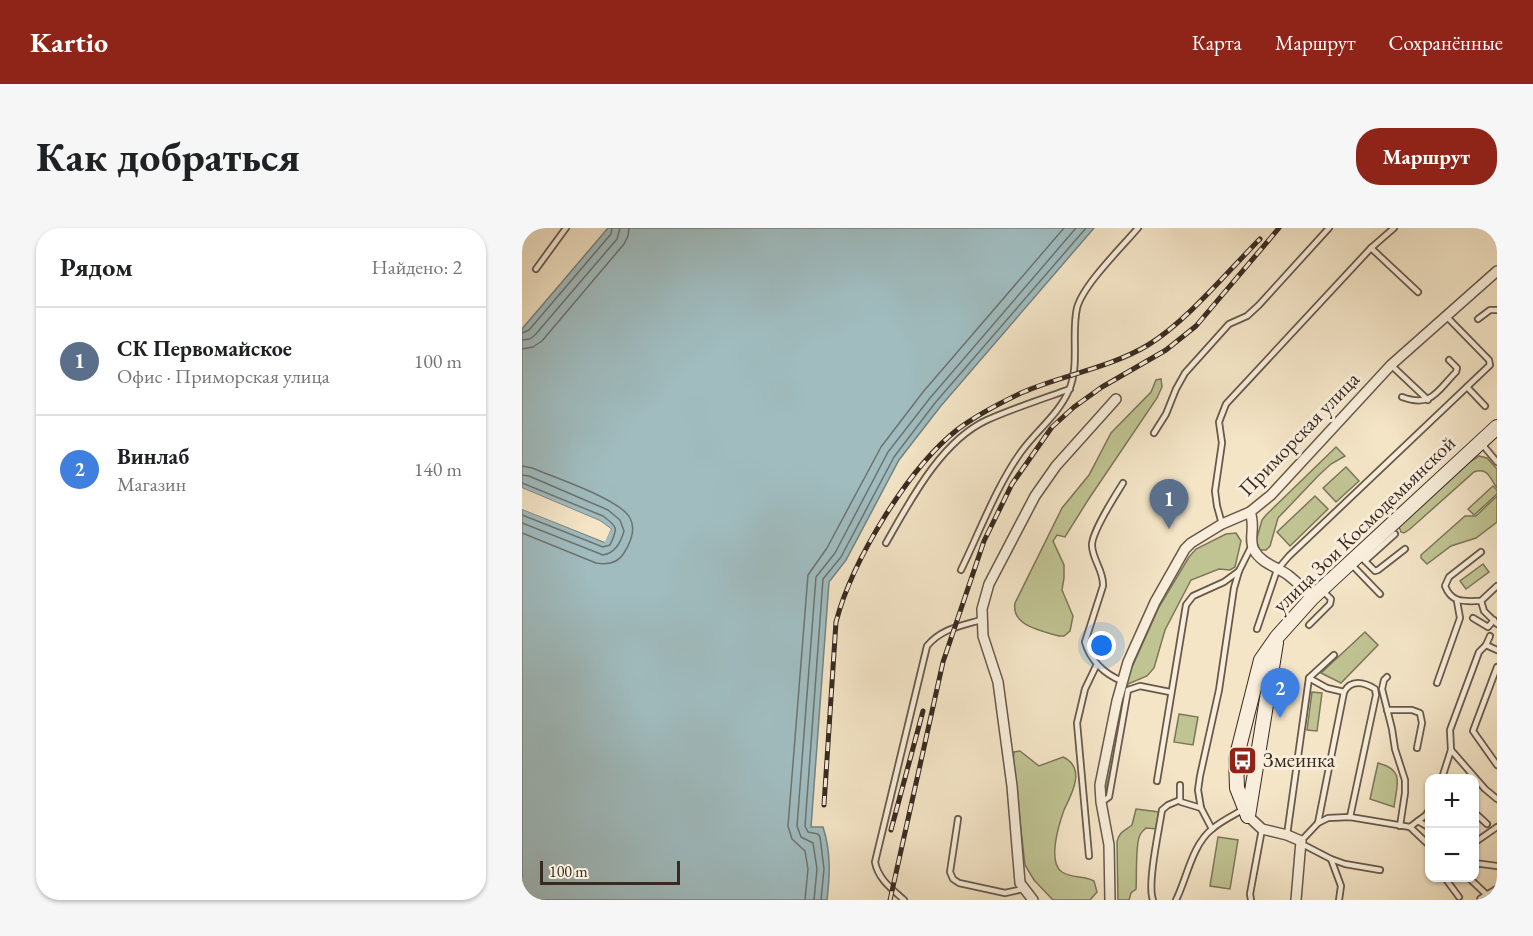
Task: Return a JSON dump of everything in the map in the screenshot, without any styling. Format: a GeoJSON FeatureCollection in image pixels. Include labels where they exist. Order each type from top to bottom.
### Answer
{"type":"FeatureCollection","features":[{"type":"Feature","properties":{"kind":"main road","name":"улица Зои Космодемьянской"},"geometry":{"type":"LineString","coordinates":[[1246,813],[1237,788],[1237,750],[1257,668],[1277,637],[1317,594],[1358,560],[1497,427]]}},
{"type":"Feature","properties":{"kind":"main road"},"geometry":{"type":"LineString","coordinates":[[1246,813],[1277,637]]}},
{"type":"Feature","properties":{"kind":"street","name":"Приморская улица"},"geometry":{"type":"LineString","coordinates":[[1110,900],[1109,845],[1100,785],[1105,759],[1122,681],[1145,622],[1182,554],[1191,543],[1222,524],[1250,512],[1271,495],[1391,365],[1497,271]]}},
{"type":"Feature","properties":{"kind":"street"},"geometry":{"type":"LineString","coordinates":[[1033,900],[1023,889],[1019,877],[1012,786],[998,682],[983,636],[981,620],[984,598],[1035,496],[1056,466],[1116,399]]}},
{"type":"Feature","properties":{"kind":"street"},"geometry":{"type":"LineString","coordinates":[[1250,512],[1254,524],[1252,545],[1260,557],[1317,594]]}},
{"type":"Feature","properties":{"kind":"street"},"geometry":{"type":"LineString","coordinates":[[1246,813],[1262,829],[1287,835],[1302,842],[1296,900]]}},
{"type":"Feature","properties":{"kind":"lane"},"geometry":{"type":"LineString","coordinates":[[536,269],[566,228]]}},
{"type":"Feature","properties":{"kind":"lane"},"geometry":{"type":"LineString","coordinates":[[961,570],[1011,467],[1070,389],[1073,375],[1076,317],[1083,293],[1138,228]]}},
{"type":"Feature","properties":{"kind":"lane"},"geometry":{"type":"LineString","coordinates":[[1154,433],[1166,414],[1185,373],[1209,344],[1229,324],[1247,316],[1259,305],[1329,228]]}},
{"type":"Feature","properties":{"kind":"lane"},"geometry":{"type":"LineString","coordinates":[[1222,524],[1215,491],[1222,443],[1219,422],[1226,404],[1371,248],[1394,228]]}},
{"type":"Feature","properties":{"kind":"lane"},"geometry":{"type":"LineString","coordinates":[[1371,248],[1419,292]]}},
{"type":"Feature","properties":{"kind":"lane"},"geometry":{"type":"LineString","coordinates":[[1478,319],[1490,309],[1497,310]]}},
{"type":"Feature","properties":{"kind":"lane"},"geometry":{"type":"LineString","coordinates":[[1257,629],[1278,569],[1289,556],[1490,365],[1490,362],[1447,317]]}},
{"type":"Feature","properties":{"kind":"lane"},"geometry":{"type":"LineString","coordinates":[[1402,397],[1420,402],[1428,400],[1456,372],[1456,368],[1449,360]]}},
{"type":"Feature","properties":{"kind":"lane"},"geometry":{"type":"LineString","coordinates":[[1391,365],[1428,400]]}},
{"type":"Feature","properties":{"kind":"lane"},"geometry":{"type":"LineString","coordinates":[[1467,387],[1485,406]]}},
{"type":"Feature","properties":{"kind":"lane"},"geometry":{"type":"LineString","coordinates":[[885,543],[916,491],[955,443],[968,431],[986,420],[1070,389]]}},
{"type":"Feature","properties":{"kind":"lane"},"geometry":{"type":"LineString","coordinates":[[1480,442],[1497,462]]}},
{"type":"Feature","properties":{"kind":"lane"},"geometry":{"type":"LineString","coordinates":[[1122,681],[1097,664],[1084,642],[1104,586],[1104,578],[1092,543],[1102,519],[1123,483]]}},
{"type":"Feature","properties":{"kind":"lane"},"geometry":{"type":"LineString","coordinates":[[1358,560],[1395,534]]}},
{"type":"Feature","properties":{"kind":"lane"},"geometry":{"type":"LineString","coordinates":[[1212,829],[1201,808],[1198,790],[1219,690],[1234,588],[1239,571],[1252,545]]}},
{"type":"Feature","properties":{"kind":"lane"},"geometry":{"type":"LineString","coordinates":[[1358,560],[1375,571],[1405,549]]}},
{"type":"Feature","properties":{"kind":"lane"},"geometry":{"type":"LineString","coordinates":[[1437,683],[1460,618],[1456,601],[1444,586],[1447,580],[1481,552]]}},
{"type":"Feature","properties":{"kind":"lane"},"geometry":{"type":"LineString","coordinates":[[1358,560],[1380,594]]}},
{"type":"Feature","properties":{"kind":"lane"},"geometry":{"type":"LineString","coordinates":[[1157,781],[1186,605],[1193,596],[1224,582],[1239,571]]}},
{"type":"Feature","properties":{"kind":"lane"},"geometry":{"type":"LineString","coordinates":[[1456,601],[1481,601],[1497,586]]}},
{"type":"Feature","properties":{"kind":"lane"},"geometry":{"type":"LineString","coordinates":[[1309,625],[1330,604],[1331,599],[1317,594]]}},
{"type":"Feature","properties":{"kind":"lane"},"geometry":{"type":"LineString","coordinates":[[1473,618],[1488,627],[1495,622],[1484,611],[1481,601]]}},
{"type":"Feature","properties":{"kind":"lane"},"geometry":{"type":"LineString","coordinates":[[904,900],[881,877],[876,870],[875,862],[927,646],[935,636],[943,631],[981,620]]}},
{"type":"Feature","properties":{"kind":"lane"},"geometry":{"type":"LineString","coordinates":[[1443,774],[1451,750],[1450,729],[1479,652],[1486,645],[1490,636]]}},
{"type":"Feature","properties":{"kind":"lane"},"geometry":{"type":"LineString","coordinates":[[1486,645],[1497,650]]}},
{"type":"Feature","properties":{"kind":"lane"},"geometry":{"type":"LineString","coordinates":[[1287,835],[1309,678],[1334,655]]}},
{"type":"Feature","properties":{"kind":"lane"},"geometry":{"type":"LineString","coordinates":[[1089,856],[1077,723],[1085,689],[1097,664]]}},
{"type":"Feature","properties":{"kind":"lane"},"geometry":{"type":"LineString","coordinates":[[1497,667],[1473,731],[1497,765]]}},
{"type":"Feature","properties":{"kind":"lane"},"geometry":{"type":"LineString","coordinates":[[1387,677],[1382,690],[1395,749],[1405,780],[1400,826]]}},
{"type":"Feature","properties":{"kind":"lane"},"geometry":{"type":"LineString","coordinates":[[1309,678],[1328,688],[1344,692]]}},
{"type":"Feature","properties":{"kind":"lane"},"geometry":{"type":"LineString","coordinates":[[1318,823],[1344,692],[1352,683],[1359,683],[1375,689],[1376,694],[1350,817]]}},
{"type":"Feature","properties":{"kind":"lane"},"geometry":{"type":"LineString","coordinates":[[1101,802],[1106,801],[1109,797],[1128,690],[1140,686],[1170,692]]}},
{"type":"Feature","properties":{"kind":"lane"},"geometry":{"type":"LineString","coordinates":[[1387,710],[1412,710],[1420,713],[1422,723],[1417,748]]}},
{"type":"Feature","properties":{"kind":"lane"},"geometry":{"type":"LineString","coordinates":[[1451,750],[1485,789],[1497,799]]}},
{"type":"Feature","properties":{"kind":"lane"},"geometry":{"type":"LineString","coordinates":[[1180,785],[1180,800],[1184,804],[1201,808]]}},
{"type":"Feature","properties":{"kind":"lane"},"geometry":{"type":"LineString","coordinates":[[1154,900],[1151,893],[1152,879],[1162,810],[1180,800]]}},
{"type":"Feature","properties":{"kind":"lane"},"geometry":{"type":"LineString","coordinates":[[1176,900],[1198,846],[1212,829],[1246,813]]}},
{"type":"Feature","properties":{"kind":"lane"},"geometry":{"type":"LineString","coordinates":[[1410,827],[1425,815]]}},
{"type":"Feature","properties":{"kind":"lane"},"geometry":{"type":"LineString","coordinates":[[1380,870],[1345,864],[1331,859],[1302,842],[1318,823],[1328,818],[1350,817],[1410,827],[1425,841]]}},
{"type":"Feature","properties":{"kind":"lane"},"geometry":{"type":"LineString","coordinates":[[1479,817],[1487,824]]}},
{"type":"Feature","properties":{"kind":"lane"},"geometry":{"type":"LineString","coordinates":[[958,819],[950,872],[953,879],[959,883],[1005,893],[1023,889]]}},
{"type":"Feature","properties":{"kind":"lane"},"geometry":{"type":"LineString","coordinates":[[1418,821],[1425,825]]}},
{"type":"Feature","properties":{"kind":"lane"},"geometry":{"type":"LineString","coordinates":[[1479,840],[1497,827]]}},
{"type":"Feature","properties":{"kind":"lane"},"geometry":{"type":"LineString","coordinates":[[1251,900],[1250,894],[1262,829]]}},
{"type":"Feature","properties":{"kind":"lane"},"geometry":{"type":"LineString","coordinates":[[1331,859],[1341,886],[1339,900]]}},
{"type":"Feature","properties":{"kind":"lane"},"geometry":{"type":"LineString","coordinates":[[1479,864],[1497,866]]}},
{"type":"Feature","properties":{"kind":"lane"},"geometry":{"type":"LineString","coordinates":[[1448,882],[1459,897]]}},
{"type":"Feature","properties":{"kind":"lane"},"geometry":{"type":"LineString","coordinates":[[1473,882],[1489,896]]}},
{"type":"Feature","properties":{"kind":"green space"},"geometry":{"type":"Polygon","coordinates":[[[1161,379],[1162,387],[1157,398],[1065,537],[1057,535],[1053,541],[1064,565],[1062,590],[1073,616],[1070,631],[1064,636],[1059,636],[1029,626],[1018,617],[1015,603],[1062,508],[1089,475],[1111,433],[1151,392],[1156,380],[1161,379]]]}},
{"type":"Feature","properties":{"kind":"green space"},"geometry":{"type":"Polygon","coordinates":[[[1336,447],[1345,456],[1331,464],[1319,475],[1278,518],[1270,546],[1266,550],[1260,550],[1256,541],[1262,520],[1336,447]]]}},
{"type":"Feature","properties":{"kind":"green space"},"geometry":{"type":"Polygon","coordinates":[[[1479,456],[1487,458],[1497,469],[1497,488],[1486,472],[1474,472],[1410,529],[1404,533],[1401,532],[1400,524],[1461,468],[1479,456]]]}},
{"type":"Feature","properties":{"kind":"green space"},"geometry":{"type":"Polygon","coordinates":[[[1346,467],[1359,481],[1336,502],[1323,488],[1346,467]]]}},
{"type":"Feature","properties":{"kind":"green space"},"geometry":{"type":"Polygon","coordinates":[[[1493,486],[1497,494],[1474,515],[1468,509],[1493,486]]]}},
{"type":"Feature","properties":{"kind":"green space"},"geometry":{"type":"Polygon","coordinates":[[[1315,496],[1328,509],[1290,546],[1277,532],[1315,496]]]}},
{"type":"Feature","properties":{"kind":"green space"},"geometry":{"type":"Polygon","coordinates":[[[1497,496],[1497,522],[1476,538],[1451,546],[1427,564],[1421,558],[1421,555],[1465,516],[1476,516],[1497,496]]]}},
{"type":"Feature","properties":{"kind":"green space"},"geometry":{"type":"Polygon","coordinates":[[[1236,533],[1241,541],[1235,567],[1230,570],[1219,569],[1191,580],[1165,630],[1154,668],[1147,676],[1128,684],[1105,796],[1105,781],[1125,683],[1159,607],[1196,549],[1226,534],[1236,533]]]}},
{"type":"Feature","properties":{"kind":"green space"},"geometry":{"type":"Polygon","coordinates":[[[1483,564],[1489,572],[1466,589],[1460,581],[1483,564]]]}},
{"type":"Feature","properties":{"kind":"green space"},"geometry":{"type":"Polygon","coordinates":[[[1365,632],[1378,645],[1341,683],[1321,673],[1365,632]]]}},
{"type":"Feature","properties":{"kind":"green space"},"geometry":{"type":"Polygon","coordinates":[[[1312,692],[1322,693],[1317,731],[1307,730],[1312,692]]]}},
{"type":"Feature","properties":{"kind":"green space"},"geometry":{"type":"Polygon","coordinates":[[[1179,714],[1198,717],[1193,745],[1174,742],[1179,714]]]}},
{"type":"Feature","properties":{"kind":"green space"},"geometry":{"type":"Polygon","coordinates":[[[1020,751],[1039,766],[1063,757],[1074,768],[1075,782],[1059,824],[1055,860],[1062,872],[1094,881],[1097,892],[1090,900],[1053,900],[1034,880],[1025,865],[1013,761],[1014,752],[1020,751]]]}},
{"type":"Feature","properties":{"kind":"green space"},"geometry":{"type":"Polygon","coordinates":[[[1378,763],[1387,766],[1396,774],[1394,807],[1370,799],[1378,763]]]}},
{"type":"Feature","properties":{"kind":"green space"},"geometry":{"type":"Polygon","coordinates":[[[1136,809],[1159,812],[1157,829],[1146,828],[1140,834],[1136,889],[1131,893],[1129,900],[1118,900],[1117,842],[1121,834],[1132,825],[1136,809]]]}},
{"type":"Feature","properties":{"kind":"green space"},"geometry":{"type":"Polygon","coordinates":[[[1218,837],[1238,840],[1230,889],[1210,886],[1218,837]]]}},
{"type":"Feature","properties":{"kind":"water"},"geometry":{"type":"Polygon","coordinates":[[[608,228],[1094,228],[940,407],[899,460],[846,560],[829,582],[811,827],[823,827],[826,836],[829,864],[827,900],[522,900],[522,509],[604,542],[611,529],[600,521],[522,488],[522,329],[608,228]]]}},
{"type":"Feature","properties":{"kind":"pier"},"geometry":{"type":"Polygon","coordinates":[[[522,488],[600,521],[611,529],[605,542],[522,509],[522,506],[603,538],[607,530],[599,524],[522,491],[522,488]]]}},
{"type":"Feature","properties":{"kind":"railway"},"geometry":{"type":"LineString","coordinates":[[890,900],[943,662],[984,541],[1012,484],[1052,427],[1074,407],[1102,387],[1166,350],[1196,326],[1279,228]]}},
{"type":"Feature","properties":{"kind":"railway"},"geometry":{"type":"LineString","coordinates":[[824,805],[836,622],[868,544],[884,517],[920,467],[958,429],[997,405],[1037,387],[1118,360],[1163,335],[1192,310],[1260,239]]}},
{"type":"Feature","properties":{"kind":"railway"},"geometry":{"type":"LineString","coordinates":[[891,830],[923,711]]}},
{"type":"Feature","properties":{"kind":"place","name":"СК Первомайское"},"geometry":{"type":"Point","coordinates":[1169,529]}},
{"type":"Feature","properties":{"kind":"place","name":"Винлаб"},"geometry":{"type":"Point","coordinates":[1280,718]}},
{"type":"Feature","properties":{"kind":"place","name":"Змеинка"},"geometry":{"type":"Point","coordinates":[1242,760]}}]}
